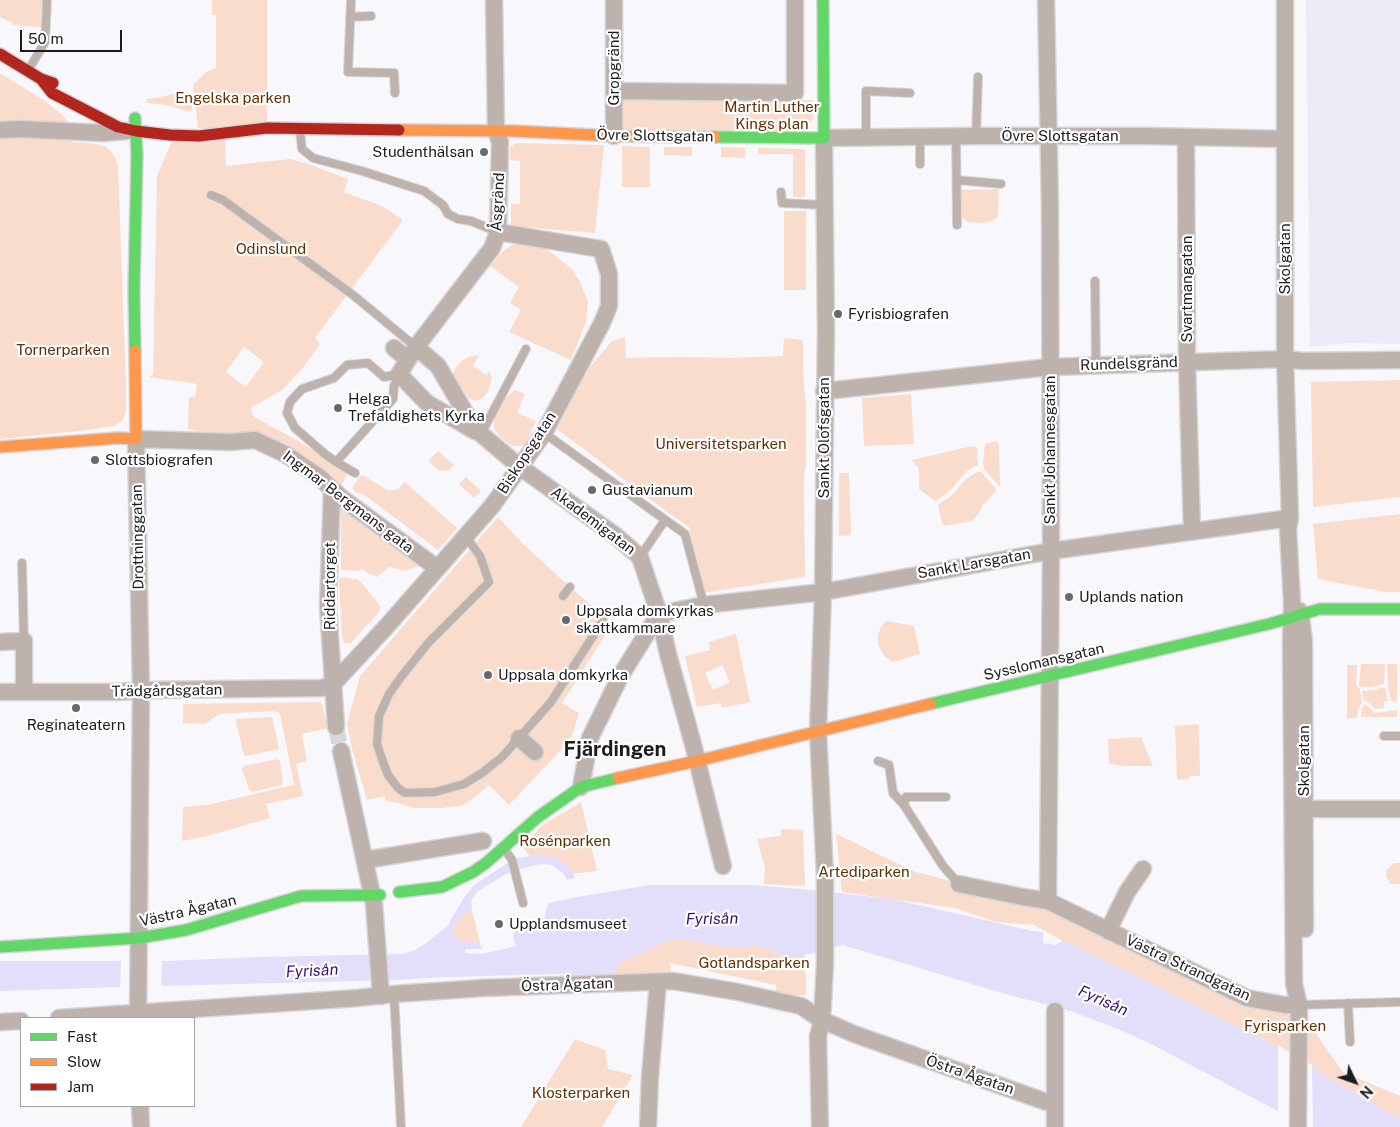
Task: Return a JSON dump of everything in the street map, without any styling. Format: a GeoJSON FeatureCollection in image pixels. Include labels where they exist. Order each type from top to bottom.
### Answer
{"type":"FeatureCollection","features":[{"type":"Feature","properties":{"kind":"street","name":"Åsgränd"},"geometry":{"type":"LineString","coordinates":[[399,374],[492,248],[498,232],[500,142],[496,131],[494,0]]}},
{"type":"Feature","properties":{"kind":"street","name":"Gropgränd"},"geometry":{"type":"LineString","coordinates":[[614,0],[614,136]]}},
{"type":"Feature","properties":{"kind":"street"},"geometry":{"type":"LineString","coordinates":[[615,92],[796,93],[795,0]]}},
{"type":"Feature","properties":{"kind":"street","name":"Sankt Olofsgatan"},"geometry":{"type":"LineString","coordinates":[[822,1020],[825,971],[825,876],[818,731],[823,592],[826,331],[823,0]]}},
{"type":"Feature","properties":{"kind":"street","name":"Sankt Johannesgatan"},"geometry":{"type":"LineString","coordinates":[[1046,0],[1050,208],[1051,551],[1048,901]]}},
{"type":"Feature","properties":{"kind":"street","name":"Skolgatan"},"geometry":{"type":"LineString","coordinates":[[1285,0],[1285,359],[1290,518],[1296,532],[1299,600],[1296,616],[1304,640],[1298,809],[1305,984],[1299,1005],[1298,1127]]}},
{"type":"Feature","properties":{"kind":"street"},"geometry":{"type":"LineString","coordinates":[[0,54],[41,79],[58,85],[109,111],[132,119]]}},
{"type":"Feature","properties":{"kind":"street"},"geometry":{"type":"LineString","coordinates":[[41,79],[52,93],[118,127],[132,119]]}},
{"type":"Feature","properties":{"kind":"street"},"geometry":{"type":"LineString","coordinates":[[83,132],[92,126],[93,121],[88,113]]}},
{"type":"Feature","properties":{"kind":"street"},"geometry":{"type":"LineString","coordinates":[[0,130],[20,129],[103,133],[132,119]]}},
{"type":"Feature","properties":{"kind":"street","name":"Övre Slottsgatan"},"geometry":{"type":"LineString","coordinates":[[132,119],[170,135],[200,136],[267,128],[496,131],[614,136],[824,138],[1048,136],[1285,139]]}},
{"type":"Feature","properties":{"kind":"street","name":"Drottninggatan"},"geometry":{"type":"LineString","coordinates":[[132,119],[137,154],[134,291],[142,691],[138,1016]]}},
{"type":"Feature","properties":{"kind":"street","name":"Övre Slottsgatan"},"geometry":{"type":"LineString","coordinates":[[172,124],[236,132]]}},
{"type":"Feature","properties":{"kind":"street","name":"Svartmangatan"},"geometry":{"type":"LineString","coordinates":[[1186,137],[1187,362],[1192,531]]}},
{"type":"Feature","properties":{"kind":"street","name":"Biskopsgatan"},"geometry":{"type":"LineString","coordinates":[[333,684],[387,626],[492,506],[544,433],[602,323],[609,306],[609,274],[601,249],[498,232]]}},
{"type":"Feature","properties":{"kind":"street"},"geometry":{"type":"LineString","coordinates":[[394,348],[438,366],[465,412],[481,434]]}},
{"type":"Feature","properties":{"kind":"street","name":"Rundelsgränd"},"geometry":{"type":"LineString","coordinates":[[824,391],[1050,367],[1285,359],[1400,360]]}},
{"type":"Feature","properties":{"kind":"street"},"geometry":{"type":"LineString","coordinates":[[399,374],[426,403],[481,434],[520,467]]}},
{"type":"Feature","properties":{"kind":"street"},"geometry":{"type":"LineString","coordinates":[[0,446],[118,438],[136,439]]}},
{"type":"Feature","properties":{"kind":"street","name":"Ingmar Bergmans gata"},"geometry":{"type":"LineString","coordinates":[[136,439],[230,442],[255,440],[285,454],[438,568]]}},
{"type":"Feature","properties":{"kind":"street","name":"Akademigatan"},"geometry":{"type":"LineString","coordinates":[[520,467],[616,536],[640,557],[659,614],[722,866]]}},
{"type":"Feature","properties":{"kind":"street","name":"Riddartorget"},"geometry":{"type":"LineString","coordinates":[[332,489],[328,606],[336,727]]}},
{"type":"Feature","properties":{"kind":"street","name":"Sankt Larsgatan"},"geometry":{"type":"LineString","coordinates":[[659,614],[704,605],[823,592],[1051,551],[1290,518]]}},
{"type":"Feature","properties":{"kind":"street","name":"Sysslomansgatan"},"geometry":{"type":"LineString","coordinates":[[581,787],[1051,676],[1320,609],[1400,609]]}},
{"type":"Feature","properties":{"kind":"street"},"geometry":{"type":"LineString","coordinates":[[399,892],[442,887],[457,880],[486,863],[538,817],[581,787],[590,738],[621,675],[659,614]]}},
{"type":"Feature","properties":{"kind":"street"},"geometry":{"type":"LineString","coordinates":[[0,642],[24,641],[24,692]]}},
{"type":"Feature","properties":{"kind":"street","name":"Trädgårdsgatan"},"geometry":{"type":"LineString","coordinates":[[0,692],[322,688],[333,684]]}},
{"type":"Feature","properties":{"kind":"street"},"geometry":{"type":"LineString","coordinates":[[519,738],[535,752]]}},
{"type":"Feature","properties":{"kind":"street"},"geometry":{"type":"LineString","coordinates":[[341,751],[365,860],[376,895],[377,951],[385,992]]}},
{"type":"Feature","properties":{"kind":"street"},"geometry":{"type":"LineString","coordinates":[[1298,809],[1400,809]]}},
{"type":"Feature","properties":{"kind":"street"},"geometry":{"type":"LineString","coordinates":[[365,860],[483,841]]}},
{"type":"Feature","properties":{"kind":"street","name":"Västra Strandgatan"},"geometry":{"type":"LineString","coordinates":[[1108,930],[1127,892],[1143,869]]}},
{"type":"Feature","properties":{"kind":"street","name":"Västra Strandgatan"},"geometry":{"type":"LineString","coordinates":[[959,884],[1048,901],[1247,998],[1285,1005],[1299,1005]]}},
{"type":"Feature","properties":{"kind":"street","name":"Västra Ågatan"},"geometry":{"type":"LineString","coordinates":[[0,946],[139,938],[186,930],[301,896],[376,895]]}},
{"type":"Feature","properties":{"kind":"street","name":"Östra Ågatan"},"geometry":{"type":"LineString","coordinates":[[98,1017],[138,1016],[358,998],[385,992],[673,981],[738,992],[801,1006],[822,1020],[854,1034],[1055,1105]]}},
{"type":"Feature","properties":{"kind":"street"},"geometry":{"type":"LineString","coordinates":[[648,1127],[658,982]]}},
{"type":"Feature","properties":{"kind":"street"},"geometry":{"type":"LineString","coordinates":[[1055,1011],[1055,1127]]}},
{"type":"Feature","properties":{"kind":"street"},"geometry":{"type":"LineString","coordinates":[[820,1127],[818,1036],[822,1020]]}},
{"type":"Feature","properties":{"kind":"street"},"geometry":{"type":"LineString","coordinates":[[0,1022],[20,1021]]}},
{"type":"Feature","properties":{"kind":"street"},"geometry":{"type":"LineString","coordinates":[[140,1107],[141,1127]]}},
{"type":"Feature","properties":{"kind":"lane"},"geometry":{"type":"LineString","coordinates":[[28,71],[45,42],[47,0]]}},
{"type":"Feature","properties":{"kind":"lane"},"geometry":{"type":"LineString","coordinates":[[351,0],[348,72],[394,73],[394,93]]}},
{"type":"Feature","properties":{"kind":"lane"},"geometry":{"type":"LineString","coordinates":[[350,17],[371,16]]}},
{"type":"Feature","properties":{"kind":"lane"},"geometry":{"type":"LineString","coordinates":[[976,136],[978,77]]}},
{"type":"Feature","properties":{"kind":"lane"},"geometry":{"type":"LineString","coordinates":[[866,137],[866,91],[910,93]]}},
{"type":"Feature","properties":{"kind":"lane"},"geometry":{"type":"LineString","coordinates":[[300,129],[302,149],[312,158],[362,171],[424,191],[443,204],[448,214],[498,232]]}},
{"type":"Feature","properties":{"kind":"lane"},"geometry":{"type":"LineString","coordinates":[[920,136],[920,164]]}},
{"type":"Feature","properties":{"kind":"lane"},"geometry":{"type":"LineString","coordinates":[[956,136],[957,226]]}},
{"type":"Feature","properties":{"kind":"lane"},"geometry":{"type":"LineString","coordinates":[[957,180],[1002,184]]}},
{"type":"Feature","properties":{"kind":"lane"},"geometry":{"type":"LineString","coordinates":[[781,192],[782,203],[824,205]]}},
{"type":"Feature","properties":{"kind":"lane"},"geometry":{"type":"LineString","coordinates":[[211,195],[223,200],[353,295],[412,354]]}},
{"type":"Feature","properties":{"kind":"lane"},"geometry":{"type":"LineString","coordinates":[[1095,281],[1096,365]]}},
{"type":"Feature","properties":{"kind":"lane"},"geometry":{"type":"LineString","coordinates":[[481,434],[526,349]]}},
{"type":"Feature","properties":{"kind":"lane"},"geometry":{"type":"LineString","coordinates":[[355,473],[336,462],[295,428],[287,413],[290,402],[302,389],[334,378],[347,364],[368,363],[384,377],[399,374]]}},
{"type":"Feature","properties":{"kind":"lane"},"geometry":{"type":"LineString","coordinates":[[336,462],[393,399],[394,386],[399,374]]}},
{"type":"Feature","properties":{"kind":"lane"},"geometry":{"type":"LineString","coordinates":[[544,433],[685,534],[704,605]]}},
{"type":"Feature","properties":{"kind":"lane"},"geometry":{"type":"LineString","coordinates":[[640,557],[665,520]]}},
{"type":"Feature","properties":{"kind":"lane"},"geometry":{"type":"LineString","coordinates":[[469,541],[480,556],[489,582],[430,642],[400,677],[389,694],[379,716],[377,744],[383,762],[388,775],[398,788],[405,792],[435,792],[464,784],[502,757],[551,702],[604,616]]}},
{"type":"Feature","properties":{"kind":"lane"},"geometry":{"type":"LineString","coordinates":[[22,563],[24,641]]}},
{"type":"Feature","properties":{"kind":"lane"},"geometry":{"type":"LineString","coordinates":[[563,596],[570,587]]}},
{"type":"Feature","properties":{"kind":"lane"},"geometry":{"type":"LineString","coordinates":[[1384,736],[1400,736]]}},
{"type":"Feature","properties":{"kind":"lane"},"geometry":{"type":"LineString","coordinates":[[878,761],[889,765],[893,793],[904,805],[943,866],[959,884]]}},
{"type":"Feature","properties":{"kind":"lane"},"geometry":{"type":"LineString","coordinates":[[904,805],[906,797],[946,797]]}},
{"type":"Feature","properties":{"kind":"lane"},"geometry":{"type":"LineString","coordinates":[[504,847],[512,860],[523,903]]}},
{"type":"Feature","properties":{"kind":"lane"},"geometry":{"type":"LineString","coordinates":[[385,992],[402,1127]]}},
{"type":"Feature","properties":{"kind":"lane"},"geometry":{"type":"LineString","coordinates":[[1299,1005],[1400,1002]]}},
{"type":"Feature","properties":{"kind":"lane"},"geometry":{"type":"LineString","coordinates":[[1348,1003],[1350,1042]]}},
{"type":"Feature","properties":{"kind":"shaded area"},"geometry":{"type":"Polygon","coordinates":[[[1306,0],[1400,0],[1400,344],[1347,343],[1310,347],[1306,0]]]}},
{"type":"Feature","properties":{"kind":"green space"},"geometry":{"type":"Polygon","coordinates":[[[0,0],[42,0],[41,27],[15,25],[0,17],[0,0]]]}},
{"type":"Feature","properties":{"kind":"green space","name":"Engelska parken"},"geometry":{"type":"Polygon","coordinates":[[[212,0],[267,0],[267,128],[198,128],[193,85],[206,72],[216,68],[216,15],[212,15],[212,0]]]}},
{"type":"Feature","properties":{"kind":"green space","name":"Tornerparken"},"geometry":{"type":"Polygon","coordinates":[[[0,73],[45,101],[60,113],[66,119],[72,142],[97,144],[106,147],[112,152],[118,165],[126,410],[123,420],[114,426],[0,439],[0,73]]]}},
{"type":"Feature","properties":{"kind":"green space"},"geometry":{"type":"Polygon","coordinates":[[[185,91],[192,98],[192,109],[190,112],[166,105],[147,103],[147,99],[185,91]]]}},
{"type":"Feature","properties":{"kind":"green space","name":"Martin Luther Kings plan"},"geometry":{"type":"Polygon","coordinates":[[[622,97],[813,100],[813,120],[798,132],[622,129],[622,97]]]}},
{"type":"Feature","properties":{"kind":"green space","name":"Odinslund"},"geometry":{"type":"Polygon","coordinates":[[[225,138],[226,166],[290,159],[311,165],[348,179],[344,192],[382,206],[403,220],[315,338],[320,344],[302,369],[282,390],[250,408],[254,417],[293,438],[348,472],[341,486],[288,453],[188,429],[189,397],[195,397],[197,384],[149,377],[153,374],[157,176],[172,141],[225,138]],[[244,347],[226,372],[246,387],[264,362],[244,347]]]}},
{"type":"Feature","properties":{"kind":"green space"},"geometry":{"type":"Polygon","coordinates":[[[516,143],[604,145],[595,233],[511,226],[511,204],[520,204],[520,161],[510,160],[510,147],[516,143]]]}},
{"type":"Feature","properties":{"kind":"green space"},"geometry":{"type":"Polygon","coordinates":[[[622,146],[650,147],[650,187],[622,187],[622,146]]]}},
{"type":"Feature","properties":{"kind":"green space"},"geometry":{"type":"Polygon","coordinates":[[[664,147],[692,147],[692,156],[664,155],[664,147]]]}},
{"type":"Feature","properties":{"kind":"green space"},"geometry":{"type":"Polygon","coordinates":[[[721,147],[745,148],[745,158],[721,157],[721,147]]]}},
{"type":"Feature","properties":{"kind":"green space"},"geometry":{"type":"Polygon","coordinates":[[[758,148],[805,150],[805,197],[793,197],[793,154],[758,154],[758,148]]]}},
{"type":"Feature","properties":{"kind":"green space"},"geometry":{"type":"Polygon","coordinates":[[[999,189],[998,217],[992,221],[981,223],[968,222],[962,217],[961,190],[999,189]]]}},
{"type":"Feature","properties":{"kind":"green space"},"geometry":{"type":"Polygon","coordinates":[[[784,211],[806,211],[806,290],[784,290],[784,211]]]}},
{"type":"Feature","properties":{"kind":"green space"},"geometry":{"type":"Polygon","coordinates":[[[513,244],[541,247],[548,250],[572,269],[580,282],[588,302],[586,322],[571,360],[509,332],[521,310],[510,303],[519,287],[490,266],[502,252],[513,244]]]}},
{"type":"Feature","properties":{"kind":"green space","name":"Universitetsparken"},"geometry":{"type":"Polygon","coordinates":[[[625,337],[626,358],[783,356],[784,338],[803,340],[806,405],[806,465],[804,476],[805,577],[702,593],[689,527],[557,429],[589,368],[612,341],[625,337]]]}},
{"type":"Feature","properties":{"kind":"green space"},"geometry":{"type":"Polygon","coordinates":[[[479,355],[473,366],[486,375],[489,371],[492,377],[488,392],[483,398],[476,401],[468,398],[453,374],[456,367],[463,360],[479,355]]]}},
{"type":"Feature","properties":{"kind":"green space"},"geometry":{"type":"Polygon","coordinates":[[[1400,380],[1400,497],[1313,507],[1311,382],[1400,380]]]}},
{"type":"Feature","properties":{"kind":"green space"},"geometry":{"type":"Polygon","coordinates":[[[515,390],[525,394],[517,413],[536,421],[526,443],[522,446],[509,444],[499,436],[494,428],[494,414],[501,401],[515,390]]]}},
{"type":"Feature","properties":{"kind":"green space"},"geometry":{"type":"Polygon","coordinates":[[[911,394],[914,444],[864,446],[862,398],[911,394]]]}},
{"type":"Feature","properties":{"kind":"green space"},"geometry":{"type":"Polygon","coordinates":[[[996,441],[999,445],[1000,487],[984,469],[983,462],[985,444],[996,441]]]}},
{"type":"Feature","properties":{"kind":"green space"},"geometry":{"type":"Polygon","coordinates":[[[972,446],[977,448],[978,465],[968,470],[948,493],[935,501],[919,489],[919,469],[912,460],[972,446]]]}},
{"type":"Feature","properties":{"kind":"green space"},"geometry":{"type":"Polygon","coordinates":[[[438,451],[454,465],[449,471],[438,470],[428,461],[438,451]]]}},
{"type":"Feature","properties":{"kind":"green space"},"geometry":{"type":"Polygon","coordinates":[[[977,472],[981,472],[997,490],[982,506],[972,521],[945,526],[942,523],[938,505],[951,496],[965,480],[977,472]]]}},
{"type":"Feature","properties":{"kind":"green space"},"geometry":{"type":"Polygon","coordinates":[[[839,473],[849,473],[851,535],[839,536],[839,473]]]}},
{"type":"Feature","properties":{"kind":"green space"},"geometry":{"type":"Polygon","coordinates":[[[362,475],[389,491],[398,489],[405,482],[457,528],[438,550],[363,494],[355,492],[352,488],[362,475]]]}},
{"type":"Feature","properties":{"kind":"green space"},"geometry":{"type":"Polygon","coordinates":[[[466,477],[481,491],[474,498],[459,484],[466,477]]]}},
{"type":"Feature","properties":{"kind":"green space"},"geometry":{"type":"Polygon","coordinates":[[[341,506],[420,565],[405,571],[389,567],[377,577],[363,569],[357,571],[342,570],[341,506]]]}},
{"type":"Feature","properties":{"kind":"green space"},"geometry":{"type":"Polygon","coordinates":[[[1400,514],[1400,592],[1385,592],[1318,579],[1313,524],[1400,514]]]}},
{"type":"Feature","properties":{"kind":"green space"},"geometry":{"type":"Polygon","coordinates":[[[498,517],[524,545],[604,616],[606,634],[562,703],[579,713],[572,735],[562,749],[509,805],[489,785],[470,801],[460,806],[413,808],[386,801],[384,796],[367,800],[352,749],[347,724],[360,676],[498,517]]]}},
{"type":"Feature","properties":{"kind":"green space"},"geometry":{"type":"Polygon","coordinates":[[[341,577],[356,579],[361,582],[379,604],[380,608],[379,612],[351,643],[344,643],[342,637],[339,580],[341,577]]]}},
{"type":"Feature","properties":{"kind":"green space"},"geometry":{"type":"Polygon","coordinates":[[[886,621],[914,626],[920,654],[893,662],[885,657],[878,645],[878,635],[886,621]]]}},
{"type":"Feature","properties":{"kind":"green space"},"geometry":{"type":"Polygon","coordinates":[[[736,634],[750,702],[722,708],[721,703],[697,707],[685,656],[710,650],[709,642],[736,634]],[[722,665],[705,673],[713,690],[730,682],[722,665]]]}},
{"type":"Feature","properties":{"kind":"green space"},"geometry":{"type":"Polygon","coordinates":[[[1361,664],[1385,664],[1384,684],[1373,687],[1361,687],[1359,685],[1361,664]]]}},
{"type":"Feature","properties":{"kind":"green space"},"geometry":{"type":"Polygon","coordinates":[[[1387,664],[1397,664],[1397,702],[1391,701],[1388,688],[1387,664]]]}},
{"type":"Feature","properties":{"kind":"green space"},"geometry":{"type":"Polygon","coordinates":[[[1347,665],[1357,665],[1356,685],[1360,689],[1362,703],[1358,709],[1357,718],[1347,718],[1347,665]]]}},
{"type":"Feature","properties":{"kind":"green space"},"geometry":{"type":"Polygon","coordinates":[[[1385,688],[1388,701],[1384,701],[1384,708],[1375,709],[1367,701],[1364,701],[1362,691],[1385,688]]]}},
{"type":"Feature","properties":{"kind":"green space"},"geometry":{"type":"Polygon","coordinates":[[[321,702],[328,728],[302,734],[307,761],[296,764],[303,796],[266,804],[270,818],[182,841],[183,807],[207,805],[294,784],[280,714],[278,712],[219,714],[205,724],[183,723],[183,704],[321,702]]]}},
{"type":"Feature","properties":{"kind":"green space"},"geometry":{"type":"Polygon","coordinates":[[[1365,704],[1375,713],[1397,710],[1397,717],[1361,717],[1361,711],[1365,704]]]}},
{"type":"Feature","properties":{"kind":"green space"},"geometry":{"type":"Polygon","coordinates":[[[272,717],[279,749],[245,756],[236,722],[237,719],[272,717]]]}},
{"type":"Feature","properties":{"kind":"green space"},"geometry":{"type":"Polygon","coordinates":[[[1199,724],[1200,776],[1189,776],[1189,779],[1177,780],[1175,726],[1199,724]]]}},
{"type":"Feature","properties":{"kind":"green space"},"geometry":{"type":"Polygon","coordinates":[[[1141,737],[1153,766],[1109,764],[1108,739],[1141,737]]]}},
{"type":"Feature","properties":{"kind":"green space"},"geometry":{"type":"Polygon","coordinates":[[[278,759],[280,761],[282,785],[252,792],[249,789],[242,769],[244,766],[278,759]]]}},
{"type":"Feature","properties":{"kind":"green space","name":"Rosénparken"},"geometry":{"type":"Polygon","coordinates":[[[581,802],[597,871],[569,874],[554,862],[532,860],[524,848],[541,826],[581,802]]]}},
{"type":"Feature","properties":{"kind":"green space"},"geometry":{"type":"Polygon","coordinates":[[[781,829],[803,830],[805,886],[764,884],[765,868],[757,839],[781,836],[781,829]]]}},
{"type":"Feature","properties":{"kind":"green space","name":"Fyrisparken"},"geometry":{"type":"Polygon","coordinates":[[[836,834],[915,872],[1064,909],[1247,998],[1299,1005],[1343,1072],[1400,1096],[1400,1120],[1277,1047],[1034,925],[996,922],[955,908],[842,892],[836,834]]]}},
{"type":"Feature","properties":{"kind":"green space"},"geometry":{"type":"Polygon","coordinates":[[[1394,863],[1400,863],[1400,884],[1390,884],[1386,876],[1387,869],[1394,863]]]}},
{"type":"Feature","properties":{"kind":"green space"},"geometry":{"type":"Polygon","coordinates":[[[472,911],[480,943],[460,941],[453,932],[456,923],[464,914],[472,911]]]}},
{"type":"Feature","properties":{"kind":"green space","name":"Gotlandsparken"},"geometry":{"type":"Polygon","coordinates":[[[680,939],[732,948],[757,946],[783,955],[805,955],[806,995],[776,995],[776,985],[670,963],[671,974],[615,976],[615,968],[621,963],[665,941],[680,939]]]}},
{"type":"Feature","properties":{"kind":"green space","name":"Klosterparken"},"geometry":{"type":"Polygon","coordinates":[[[575,1039],[605,1050],[608,1069],[633,1075],[602,1127],[521,1127],[575,1039]]]}},
{"type":"Feature","properties":{"kind":"water","name":"Fyrisån"},"geometry":{"type":"Polygon","coordinates":[[[531,856],[555,858],[571,870],[575,878],[567,880],[564,874],[552,865],[541,864],[506,874],[478,891],[471,901],[472,911],[464,914],[456,923],[453,932],[460,941],[480,943],[482,949],[465,949],[465,953],[482,954],[528,943],[540,935],[548,903],[650,885],[750,885],[892,899],[1043,932],[1043,943],[1056,945],[1063,941],[1125,970],[1277,1047],[1400,1120],[1400,1127],[1308,1127],[1123,1031],[1071,1011],[1002,993],[843,945],[805,955],[791,956],[788,960],[785,960],[783,955],[757,946],[732,948],[680,939],[665,941],[621,963],[615,968],[615,976],[555,974],[0,991],[0,961],[167,961],[403,954],[425,944],[448,925],[463,899],[474,885],[517,858],[531,856]]]}},
{"type":"Feature","properties":{"kind":"pier"},"geometry":{"type":"Polygon","coordinates":[[[121,959],[162,959],[161,988],[120,989],[121,959]]]}},
{"type":"Feature","properties":{"kind":"pier"},"geometry":{"type":"Polygon","coordinates":[[[1278,1045],[1312,1065],[1313,1127],[1303,1127],[1278,1114],[1278,1045]]]}},
{"type":"Feature","properties":{"kind":"waterway"},"geometry":{"type":"LineString","coordinates":[[526,937],[535,932]]}},
{"type":"Feature","properties":{"kind":"tunnel"},"geometry":{"type":"LineString","coordinates":[[336,727],[341,751]]}},
{"type":"Feature","properties":{"kind":"traffic: fast"},"geometry":{"type":"LineString","coordinates":[[715,137],[824,138],[823,0]]}},
{"type":"Feature","properties":{"kind":"traffic: fast"},"geometry":{"type":"LineString","coordinates":[[135,118],[137,154],[134,291],[135,351]]}},
{"type":"Feature","properties":{"kind":"traffic: fast"},"geometry":{"type":"LineString","coordinates":[[930,704],[1269,624],[1320,609],[1400,609]]}},
{"type":"Feature","properties":{"kind":"traffic: fast"},"geometry":{"type":"LineString","coordinates":[[399,892],[442,887],[473,872],[486,863],[538,817],[581,787],[618,778]]}},
{"type":"Feature","properties":{"kind":"traffic: fast"},"geometry":{"type":"LineString","coordinates":[[0,947],[139,938],[186,930],[301,896],[380,895]]}},
{"type":"Feature","properties":{"kind":"traffic: slow"},"geometry":{"type":"LineString","coordinates":[[399,130],[514,131],[614,136],[715,137]]}},
{"type":"Feature","properties":{"kind":"traffic: slow"},"geometry":{"type":"LineString","coordinates":[[0,447],[118,438],[136,439],[135,351]]}},
{"type":"Feature","properties":{"kind":"traffic: slow"},"geometry":{"type":"LineString","coordinates":[[618,778],[697,761],[930,704]]}},
{"type":"Feature","properties":{"kind":"traffic: jam"},"geometry":{"type":"LineString","coordinates":[[0,54],[41,79],[53,83]]}},
{"type":"Feature","properties":{"kind":"traffic: jam"},"geometry":{"type":"LineString","coordinates":[[41,79],[52,93],[118,127],[136,131],[199,136],[267,128],[399,130]]}},
{"type":"Feature","properties":{"kind":"place","name":"Studenthälsan"},"geometry":{"type":"Point","coordinates":[484,152]}},
{"type":"Feature","properties":{"kind":"place","name":"Fyrisbiografen"},"geometry":{"type":"Point","coordinates":[838,314]}},
{"type":"Feature","properties":{"kind":"place","name":"Helga Trefaldighets Kyrka"},"geometry":{"type":"Point","coordinates":[338,408]}},
{"type":"Feature","properties":{"kind":"place","name":"Slottsbiografen"},"geometry":{"type":"Point","coordinates":[95,460]}},
{"type":"Feature","properties":{"kind":"place","name":"Gustavianum"},"geometry":{"type":"Point","coordinates":[592,490]}},
{"type":"Feature","properties":{"kind":"place","name":"Uplands nation"},"geometry":{"type":"Point","coordinates":[1069,597]}},
{"type":"Feature","properties":{"kind":"place","name":"Uppsala domkyrkas skattkammare"},"geometry":{"type":"Point","coordinates":[566,620]}},
{"type":"Feature","properties":{"kind":"place","name":"Uppsala domkyrka"},"geometry":{"type":"Point","coordinates":[488,675]}},
{"type":"Feature","properties":{"kind":"place","name":"Reginateatern"},"geometry":{"type":"Point","coordinates":[76,708]}},
{"type":"Feature","properties":{"kind":"place","name":"Upplandsmuseet"},"geometry":{"type":"Point","coordinates":[499,924]}},
{"type":"Feature","properties":{"kind":"district","name":"Fjärdingen"},"geometry":{"type":"Point","coordinates":[615,750]}},
{"type":"Feature","properties":{"kind":"park label","name":"Artediparken"},"geometry":{"type":"Point","coordinates":[864,872]}}]}
